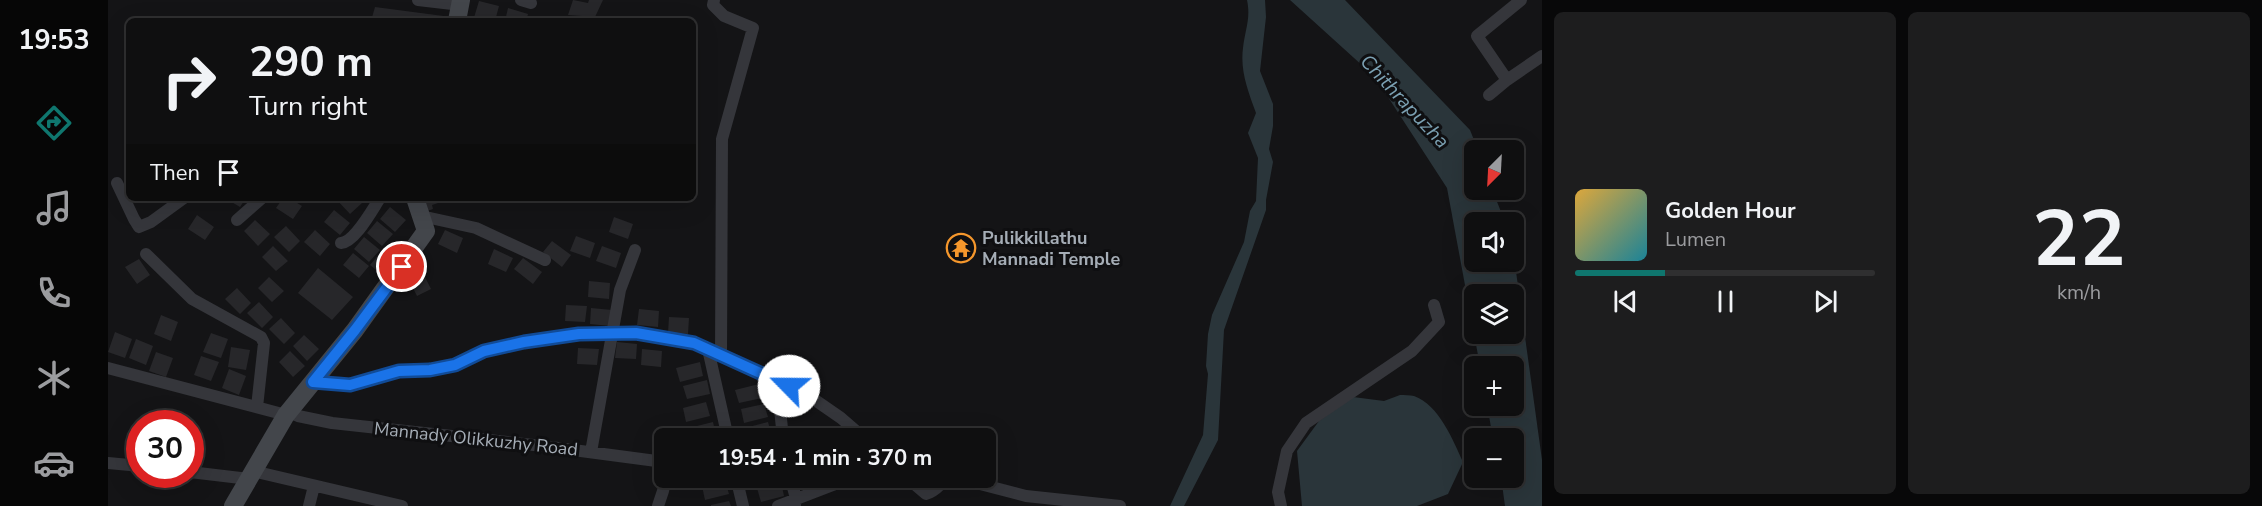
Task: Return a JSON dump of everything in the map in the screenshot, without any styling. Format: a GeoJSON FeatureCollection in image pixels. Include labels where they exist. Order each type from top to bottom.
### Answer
{"type":"FeatureCollection","features":[{"type":"Feature","properties":{"kind":"main road"},"geometry":{"type":"LineString","coordinates":[[233,506],[287,413],[362,321],[426,231],[416,201]]}},
{"type":"Feature","properties":{"kind":"street"},"geometry":{"type":"LineString","coordinates":[[418,0],[460,8]]}},
{"type":"Feature","properties":{"kind":"street"},"geometry":{"type":"LineString","coordinates":[[714,0],[713,5],[724,16],[753,28],[722,139],[721,355]]}},
{"type":"Feature","properties":{"kind":"street"},"geometry":{"type":"LineString","coordinates":[[1507,80],[1476,36],[1521,0]]}},
{"type":"Feature","properties":{"kind":"street"},"geometry":{"type":"LineString","coordinates":[[1489,95],[1542,56]]}},
{"type":"Feature","properties":{"kind":"street"},"geometry":{"type":"LineString","coordinates":[[117,183],[139,227],[151,222],[180,201]]}},
{"type":"Feature","properties":{"kind":"street"},"geometry":{"type":"LineString","coordinates":[[237,220],[259,201]]}},
{"type":"Feature","properties":{"kind":"street"},"geometry":{"type":"LineString","coordinates":[[341,243],[347,243],[358,231],[378,201]]}},
{"type":"Feature","properties":{"kind":"street"},"geometry":{"type":"LineString","coordinates":[[420,216],[476,228],[545,260]]}},
{"type":"Feature","properties":{"kind":"street"},"geometry":{"type":"LineString","coordinates":[[591,452],[620,290],[635,250]]}},
{"type":"Feature","properties":{"kind":"street"},"geometry":{"type":"LineString","coordinates":[[146,254],[192,299],[261,337],[264,343],[258,407]]}},
{"type":"Feature","properties":{"kind":"street"},"geometry":{"type":"LineString","coordinates":[[1281,506],[1278,492],[1287,451],[1306,423],[1412,351],[1439,322],[1434,305]]}},
{"type":"Feature","properties":{"kind":"street"},"geometry":{"type":"LineString","coordinates":[[313,382],[350,385],[399,371],[430,370],[455,365],[484,351],[524,342],[579,334],[636,333],[694,343],[802,391],[852,428]]}},
{"type":"Feature","properties":{"kind":"street"},"geometry":{"type":"LineString","coordinates":[[708,350],[726,428]]}},
{"type":"Feature","properties":{"kind":"street","name":"Mannady Olikkuzhy Road"},"geometry":{"type":"LineString","coordinates":[[108,368],[258,407],[342,424],[654,461]]}},
{"type":"Feature","properties":{"kind":"street"},"geometry":{"type":"LineString","coordinates":[[777,380],[782,428]]}},
{"type":"Feature","properties":{"kind":"street"},"geometry":{"type":"LineString","coordinates":[[108,463],[126,465]]}},
{"type":"Feature","properties":{"kind":"street"},"geometry":{"type":"LineString","coordinates":[[204,473],[251,475],[314,486],[386,505],[402,506]]}},
{"type":"Feature","properties":{"kind":"street"},"geometry":{"type":"LineString","coordinates":[[309,506],[314,486]]}},
{"type":"Feature","properties":{"kind":"street"},"geometry":{"type":"LineString","coordinates":[[658,506],[664,488]]}},
{"type":"Feature","properties":{"kind":"street"},"geometry":{"type":"LineString","coordinates":[[739,488],[743,506]]}},
{"type":"Feature","properties":{"kind":"street"},"geometry":{"type":"LineString","coordinates":[[778,506],[795,502],[826,488]]}},
{"type":"Feature","properties":{"kind":"street"},"geometry":{"type":"LineString","coordinates":[[919,488],[926,494],[935,492],[938,488]]}},
{"type":"Feature","properties":{"kind":"street"},"geometry":{"type":"LineString","coordinates":[[995,488],[1026,496],[1120,506]]}},
{"type":"Feature","properties":{"kind":"water"},"geometry":{"type":"Polygon","coordinates":[[[1247,0],[1265,0],[1266,17],[1260,71],[1273,104],[1273,126],[1269,149],[1273,162],[1266,210],[1224,330],[1218,440],[1184,506],[1170,506],[1203,435],[1208,374],[1206,366],[1208,334],[1212,315],[1244,242],[1250,211],[1256,201],[1258,158],[1248,133],[1256,113],[1245,81],[1243,65],[1243,48],[1248,19],[1247,0]]]}},
{"type":"Feature","properties":{"kind":"water","name":"Chithrapuzha"},"geometry":{"type":"Polygon","coordinates":[[[1290,0],[1345,0],[1470,130],[1474,140],[1464,140],[1464,200],[1496,200],[1501,212],[1464,212],[1464,272],[1516,272],[1518,284],[1465,284],[1447,188],[1375,77],[1290,0]]]}},
{"type":"Feature","properties":{"kind":"water"},"geometry":{"type":"Polygon","coordinates":[[[1524,330],[1542,460],[1542,506],[1505,506],[1503,488],[1524,488],[1524,428],[1491,428],[1489,416],[1524,416],[1524,356],[1478,356],[1476,344],[1524,344],[1524,330]]]}},
{"type":"Feature","properties":{"kind":"water"},"geometry":{"type":"Polygon","coordinates":[[[1400,395],[1414,396],[1431,407],[1455,444],[1463,462],[1448,494],[1417,506],[1302,506],[1297,451],[1319,421],[1353,397],[1384,401],[1400,395]]]}},
{"type":"Feature","properties":{"kind":"building"},"geometry":{"type":"Polygon","coordinates":[[[573,0],[588,3],[589,0],[603,0],[595,17],[568,15],[573,0]]]}},
{"type":"Feature","properties":{"kind":"building"},"geometry":{"type":"Polygon","coordinates":[[[479,1],[499,6],[496,18],[474,18],[479,1]]]}},
{"type":"Feature","properties":{"kind":"building"},"geometry":{"type":"Polygon","coordinates":[[[375,7],[451,17],[450,18],[372,18],[375,7]]]}},
{"type":"Feature","properties":{"kind":"building"},"geometry":{"type":"Polygon","coordinates":[[[508,8],[528,14],[527,18],[506,18],[508,8]]]}},
{"type":"Feature","properties":{"kind":"building"},"geometry":{"type":"Polygon","coordinates":[[[230,201],[244,201],[240,207],[230,201]]]}},
{"type":"Feature","properties":{"kind":"building"},"geometry":{"type":"Polygon","coordinates":[[[281,201],[294,201],[302,206],[293,219],[276,208],[281,201]]]}},
{"type":"Feature","properties":{"kind":"building"},"geometry":{"type":"Polygon","coordinates":[[[338,201],[360,201],[362,203],[350,214],[338,201]]]}},
{"type":"Feature","properties":{"kind":"building"},"geometry":{"type":"Polygon","coordinates":[[[424,201],[440,201],[432,205],[433,209],[427,211],[424,201]]]}},
{"type":"Feature","properties":{"kind":"building"},"geometry":{"type":"Polygon","coordinates":[[[390,207],[406,220],[395,232],[380,219],[390,207]]]}},
{"type":"Feature","properties":{"kind":"building"},"geometry":{"type":"Polygon","coordinates":[[[334,210],[350,223],[340,235],[324,222],[334,210]]]}},
{"type":"Feature","properties":{"kind":"building"},"geometry":{"type":"Polygon","coordinates":[[[197,215],[214,227],[205,240],[188,229],[197,215]]]}},
{"type":"Feature","properties":{"kind":"building"},"geometry":{"type":"Polygon","coordinates":[[[614,217],[633,224],[628,239],[609,232],[614,217]]]}},
{"type":"Feature","properties":{"kind":"building"},"geometry":{"type":"Polygon","coordinates":[[[255,220],[270,234],[258,246],[244,231],[255,220]]]}},
{"type":"Feature","properties":{"kind":"building"},"geometry":{"type":"Polygon","coordinates":[[[377,221],[393,234],[382,246],[367,233],[377,221]]]}},
{"type":"Feature","properties":{"kind":"building"},"geometry":{"type":"Polygon","coordinates":[[[286,226],[300,241],[289,252],[274,237],[286,226]]]}},
{"type":"Feature","properties":{"kind":"building"},"geometry":{"type":"Polygon","coordinates":[[[315,230],[330,244],[320,256],[304,242],[315,230]]]}},
{"type":"Feature","properties":{"kind":"building"},"geometry":{"type":"Polygon","coordinates":[[[445,230],[463,238],[457,253],[438,244],[445,230]]]}},
{"type":"Feature","properties":{"kind":"building"},"geometry":{"type":"Polygon","coordinates":[[[576,236],[595,243],[590,258],[570,251],[576,236]]]}},
{"type":"Feature","properties":{"kind":"building"},"geometry":{"type":"Polygon","coordinates":[[[364,237],[380,250],[369,262],[354,249],[364,237]]]}},
{"type":"Feature","properties":{"kind":"building"},"geometry":{"type":"Polygon","coordinates":[[[552,241],[571,255],[562,267],[543,252],[552,241]]]}},
{"type":"Feature","properties":{"kind":"building"},"geometry":{"type":"Polygon","coordinates":[[[273,246],[288,261],[276,271],[262,257],[273,246]]]}},
{"type":"Feature","properties":{"kind":"building"},"geometry":{"type":"Polygon","coordinates":[[[602,246],[621,253],[616,268],[596,261],[602,246]]]}},
{"type":"Feature","properties":{"kind":"building"},"geometry":{"type":"Polygon","coordinates":[[[494,249],[513,258],[506,272],[488,264],[494,249]]]}},
{"type":"Feature","properties":{"kind":"building"},"geometry":{"type":"Polygon","coordinates":[[[381,252],[396,266],[386,278],[370,265],[381,252]]]}},
{"type":"Feature","properties":{"kind":"building"},"geometry":{"type":"Polygon","coordinates":[[[353,253],[369,266],[359,278],[343,265],[353,253]]]}},
{"type":"Feature","properties":{"kind":"building"},"geometry":{"type":"Polygon","coordinates":[[[523,258],[542,272],[533,284],[514,269],[523,258]]]}},
{"type":"Feature","properties":{"kind":"building"},"geometry":{"type":"Polygon","coordinates":[[[139,259],[150,275],[137,284],[125,267],[139,259]]]}},
{"type":"Feature","properties":{"kind":"building"},"geometry":{"type":"Polygon","coordinates":[[[318,268],[353,297],[332,320],[298,293],[318,268]]]}},
{"type":"Feature","properties":{"kind":"building"},"geometry":{"type":"Polygon","coordinates":[[[422,271],[431,289],[417,296],[408,278],[422,271]]]}},
{"type":"Feature","properties":{"kind":"building"},"geometry":{"type":"Polygon","coordinates":[[[269,277],[284,291],[272,302],[258,288],[269,277]]]}},
{"type":"Feature","properties":{"kind":"building"},"geometry":{"type":"Polygon","coordinates":[[[589,281],[610,283],[609,299],[588,297],[589,281]]]}},
{"type":"Feature","properties":{"kind":"building"},"geometry":{"type":"Polygon","coordinates":[[[237,288],[251,303],[240,314],[225,299],[237,288]]]}},
{"type":"Feature","properties":{"kind":"building"},"geometry":{"type":"Polygon","coordinates":[[[259,302],[273,317],[262,328],[247,313],[259,302]]]}},
{"type":"Feature","properties":{"kind":"building"},"geometry":{"type":"Polygon","coordinates":[[[566,305],[587,306],[585,322],[565,321],[566,305]]]}},
{"type":"Feature","properties":{"kind":"building"},"geometry":{"type":"Polygon","coordinates":[[[591,308],[612,310],[610,326],[590,324],[591,308]]]}},
{"type":"Feature","properties":{"kind":"building"},"geometry":{"type":"Polygon","coordinates":[[[639,309],[659,311],[658,327],[637,325],[639,309]]]}},
{"type":"Feature","properties":{"kind":"building"},"geometry":{"type":"Polygon","coordinates":[[[161,315],[178,322],[171,341],[154,334],[161,315]]]}},
{"type":"Feature","properties":{"kind":"building"},"geometry":{"type":"Polygon","coordinates":[[[669,317],[689,318],[688,334],[668,333],[669,317]]]}},
{"type":"Feature","properties":{"kind":"building"},"geometry":{"type":"Polygon","coordinates":[[[281,318],[295,333],[284,344],[269,329],[281,318]]]}},
{"type":"Feature","properties":{"kind":"building"},"geometry":{"type":"Polygon","coordinates":[[[115,332],[132,339],[125,358],[108,352],[115,332]]]}},
{"type":"Feature","properties":{"kind":"building"},"geometry":{"type":"Polygon","coordinates":[[[211,333],[228,339],[221,358],[203,352],[211,333]]]}},
{"type":"Feature","properties":{"kind":"building"},"geometry":{"type":"Polygon","coordinates":[[[304,335],[319,349],[307,361],[293,346],[304,335]]]}},
{"type":"Feature","properties":{"kind":"building"},"geometry":{"type":"Polygon","coordinates":[[[136,339],[153,346],[146,365],[129,358],[136,339]]]}},
{"type":"Feature","properties":{"kind":"building"},"geometry":{"type":"Polygon","coordinates":[[[617,342],[637,344],[636,359],[615,358],[617,342]]]}},
{"type":"Feature","properties":{"kind":"building"},"geometry":{"type":"Polygon","coordinates":[[[231,347],[250,350],[246,370],[228,367],[231,347]]]}},
{"type":"Feature","properties":{"kind":"building"},"geometry":{"type":"Polygon","coordinates":[[[578,348],[599,349],[597,365],[577,364],[578,348]]]}},
{"type":"Feature","properties":{"kind":"building"},"geometry":{"type":"Polygon","coordinates":[[[642,349],[662,351],[661,367],[641,365],[642,349]]]}},
{"type":"Feature","properties":{"kind":"building"},"geometry":{"type":"Polygon","coordinates":[[[290,351],[305,366],[293,377],[279,362],[290,351]]]}},
{"type":"Feature","properties":{"kind":"building"},"geometry":{"type":"Polygon","coordinates":[[[156,352],[173,358],[166,377],[149,371],[156,352]]]}},
{"type":"Feature","properties":{"kind":"building"},"geometry":{"type":"Polygon","coordinates":[[[201,356],[219,362],[211,381],[194,375],[201,356]]]}},
{"type":"Feature","properties":{"kind":"building"},"geometry":{"type":"Polygon","coordinates":[[[700,362],[703,376],[680,382],[676,368],[700,362]]]}},
{"type":"Feature","properties":{"kind":"building"},"geometry":{"type":"Polygon","coordinates":[[[229,369],[246,376],[239,395],[222,388],[229,369]]]}},
{"type":"Feature","properties":{"kind":"building"},"geometry":{"type":"Polygon","coordinates":[[[707,380],[710,394],[687,399],[683,386],[707,380]]]}},
{"type":"Feature","properties":{"kind":"building"},"geometry":{"type":"Polygon","coordinates":[[[759,384],[762,398],[739,403],[735,390],[759,384]]]}},
{"type":"Feature","properties":{"kind":"building"},"geometry":{"type":"Polygon","coordinates":[[[706,402],[710,416],[686,422],[683,408],[706,402]]]}},
{"type":"Feature","properties":{"kind":"building"},"geometry":{"type":"Polygon","coordinates":[[[764,404],[768,417],[744,423],[741,409],[764,404]]]}},
{"type":"Feature","properties":{"kind":"building"},"geometry":{"type":"Polygon","coordinates":[[[713,422],[714,428],[689,428],[713,422]]]}},
{"type":"Feature","properties":{"kind":"building"},"geometry":{"type":"Polygon","coordinates":[[[768,422],[770,428],[745,428],[768,422]]]}},
{"type":"Feature","properties":{"kind":"building"},"geometry":{"type":"Polygon","coordinates":[[[702,488],[727,488],[729,494],[705,500],[702,488]]]}},
{"type":"Feature","properties":{"kind":"building"},"geometry":{"type":"Polygon","coordinates":[[[757,488],[782,488],[784,496],[761,502],[757,488]]]}},
{"type":"Feature","properties":{"kind":"building"},"geometry":{"type":"Polygon","coordinates":[[[729,501],[731,506],[711,506],[711,505],[729,501]]]}},
{"type":"Feature","properties":{"kind":"place","name":"Pulikkillathu Mannadi Temple"},"geometry":{"type":"Point","coordinates":[961,248]}},
{"type":"Feature","properties":{"kind":"route"},"geometry":{"type":"LineString","coordinates":[[402,267],[313,382],[350,385],[399,371],[430,370],[455,365],[484,351],[524,342],[579,334],[636,333],[694,343],[789,386]]}}]}
